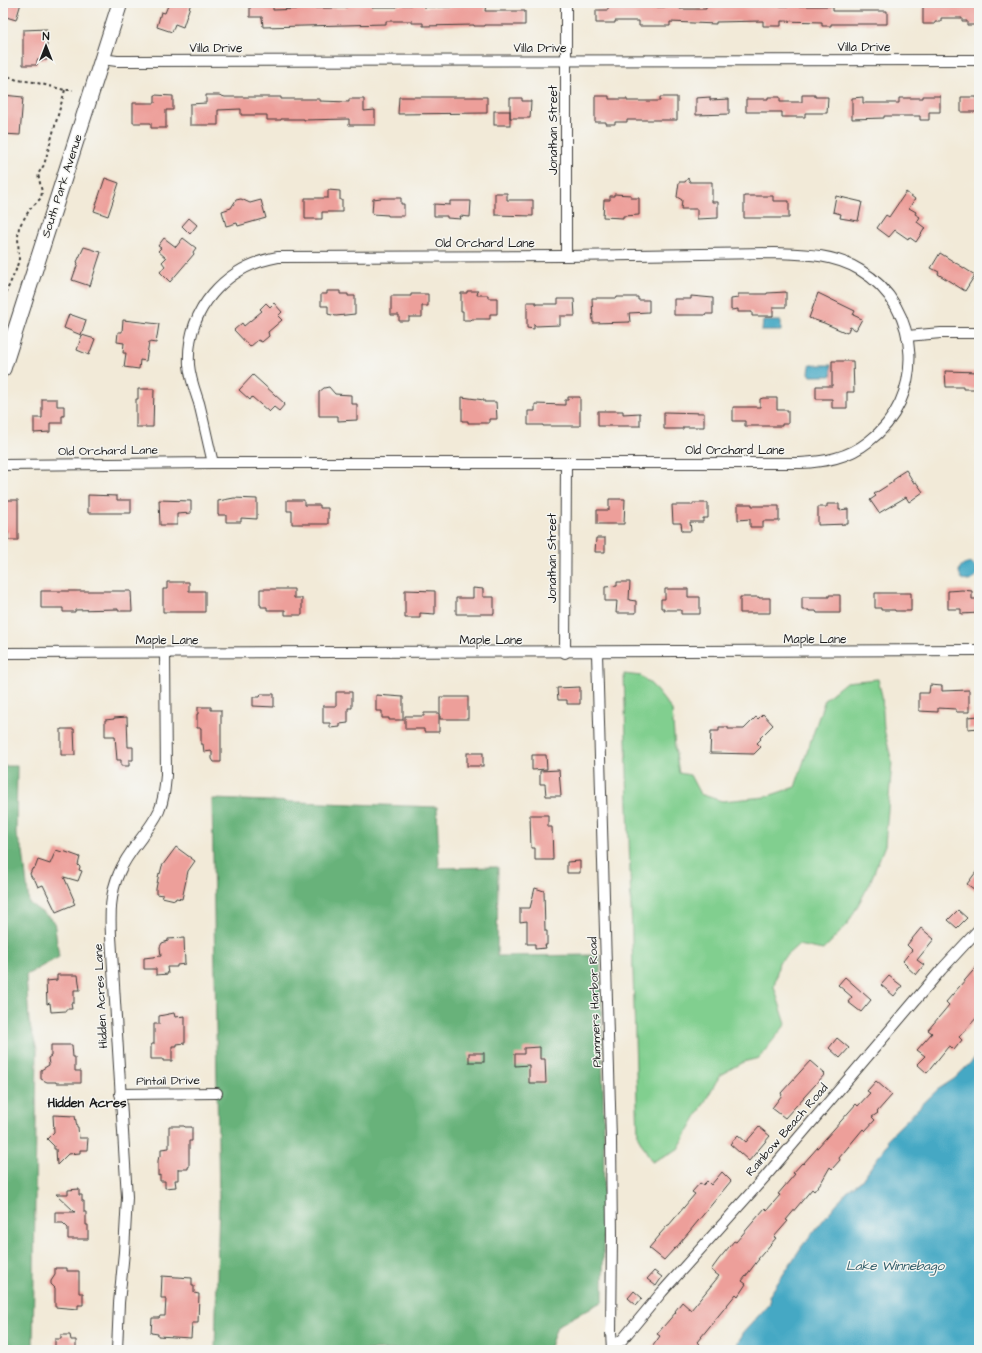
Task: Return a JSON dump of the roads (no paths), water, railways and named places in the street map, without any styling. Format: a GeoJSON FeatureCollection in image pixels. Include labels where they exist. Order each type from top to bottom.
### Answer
{"type":"FeatureCollection","features":[{"type":"Feature","properties":{"kind":"main road","name":"South Park Avenue"},"geometry":{"type":"LineString","coordinates":[[4,360],[55,209],[120,3]]}},
{"type":"Feature","properties":{"kind":"street","name":"Jonathan Street"},"geometry":{"type":"LineString","coordinates":[[566,3],[566,256]]}},
{"type":"Feature","properties":{"kind":"street","name":"Villa Drive"},"geometry":{"type":"LineString","coordinates":[[102,58],[117,61],[979,60]]}},
{"type":"Feature","properties":{"kind":"street","name":"Old Orchard Lane"},"geometry":{"type":"LineString","coordinates":[[3,465],[213,463],[818,462],[839,458],[858,448],[876,436],[890,419],[902,399],[908,378],[910,355],[907,336],[905,326],[896,307],[884,290],[869,275],[859,269],[829,257],[782,253],[566,256],[291,256],[268,259],[247,266],[238,271],[222,284],[208,299],[194,328],[189,364],[213,463]]}},
{"type":"Feature","properties":{"kind":"street"},"geometry":{"type":"LineString","coordinates":[[907,336],[941,333],[979,333]]}},
{"type":"Feature","properties":{"kind":"street","name":"Jonathan Street"},"geometry":{"type":"LineString","coordinates":[[565,653],[566,463]]}},
{"type":"Feature","properties":{"kind":"street","name":"Maple Lane"},"geometry":{"type":"LineString","coordinates":[[3,653],[597,653],[979,650]]}},
{"type":"Feature","properties":{"kind":"street","name":"Hidden Acres Lane"},"geometry":{"type":"LineString","coordinates":[[117,1350],[127,1197],[110,936],[111,903],[114,886],[119,872],[130,853],[150,827],[159,811],[164,795],[166,775],[165,653]]}},
{"type":"Feature","properties":{"kind":"street","name":"Plummers Harbor Road"},"geometry":{"type":"LineString","coordinates":[[597,653],[612,1140],[611,1332],[613,1348]]}},
{"type":"Feature","properties":{"kind":"street","name":"Rainbow Beach Road"},"geometry":{"type":"LineString","coordinates":[[613,1348],[622,1340],[662,1292],[770,1171],[942,970],[979,929]]}},
{"type":"Feature","properties":{"kind":"street","name":"Pintail Drive"},"geometry":{"type":"LineString","coordinates":[[120,1094],[217,1093]]}},
{"type":"Feature","properties":{"kind":"water"},"geometry":{"type":"Polygon","coordinates":[[[763,321],[781,321],[781,331],[762,331],[763,321]]]}},
{"type":"Feature","properties":{"kind":"water"},"geometry":{"type":"Polygon","coordinates":[[[810,365],[831,365],[831,376],[811,376],[809,373],[810,365]]]}},
{"type":"Feature","properties":{"kind":"water"},"geometry":{"type":"Polygon","coordinates":[[[968,563],[974,566],[977,572],[974,578],[968,581],[962,578],[959,572],[962,566],[968,563]]]}},
{"type":"Feature","properties":{"kind":"water","name":"Lake Winnebago"},"geometry":{"type":"Polygon","coordinates":[[[979,1054],[979,1350],[735,1350],[742,1334],[770,1303],[769,1296],[802,1246],[847,1191],[861,1181],[888,1143],[887,1139],[937,1090],[954,1079],[979,1054]]]}},
{"type":"Feature","properties":{"kind":"district","name":"Hidden Acres"},"geometry":{"type":"Point","coordinates":[87,1103]}}]}
